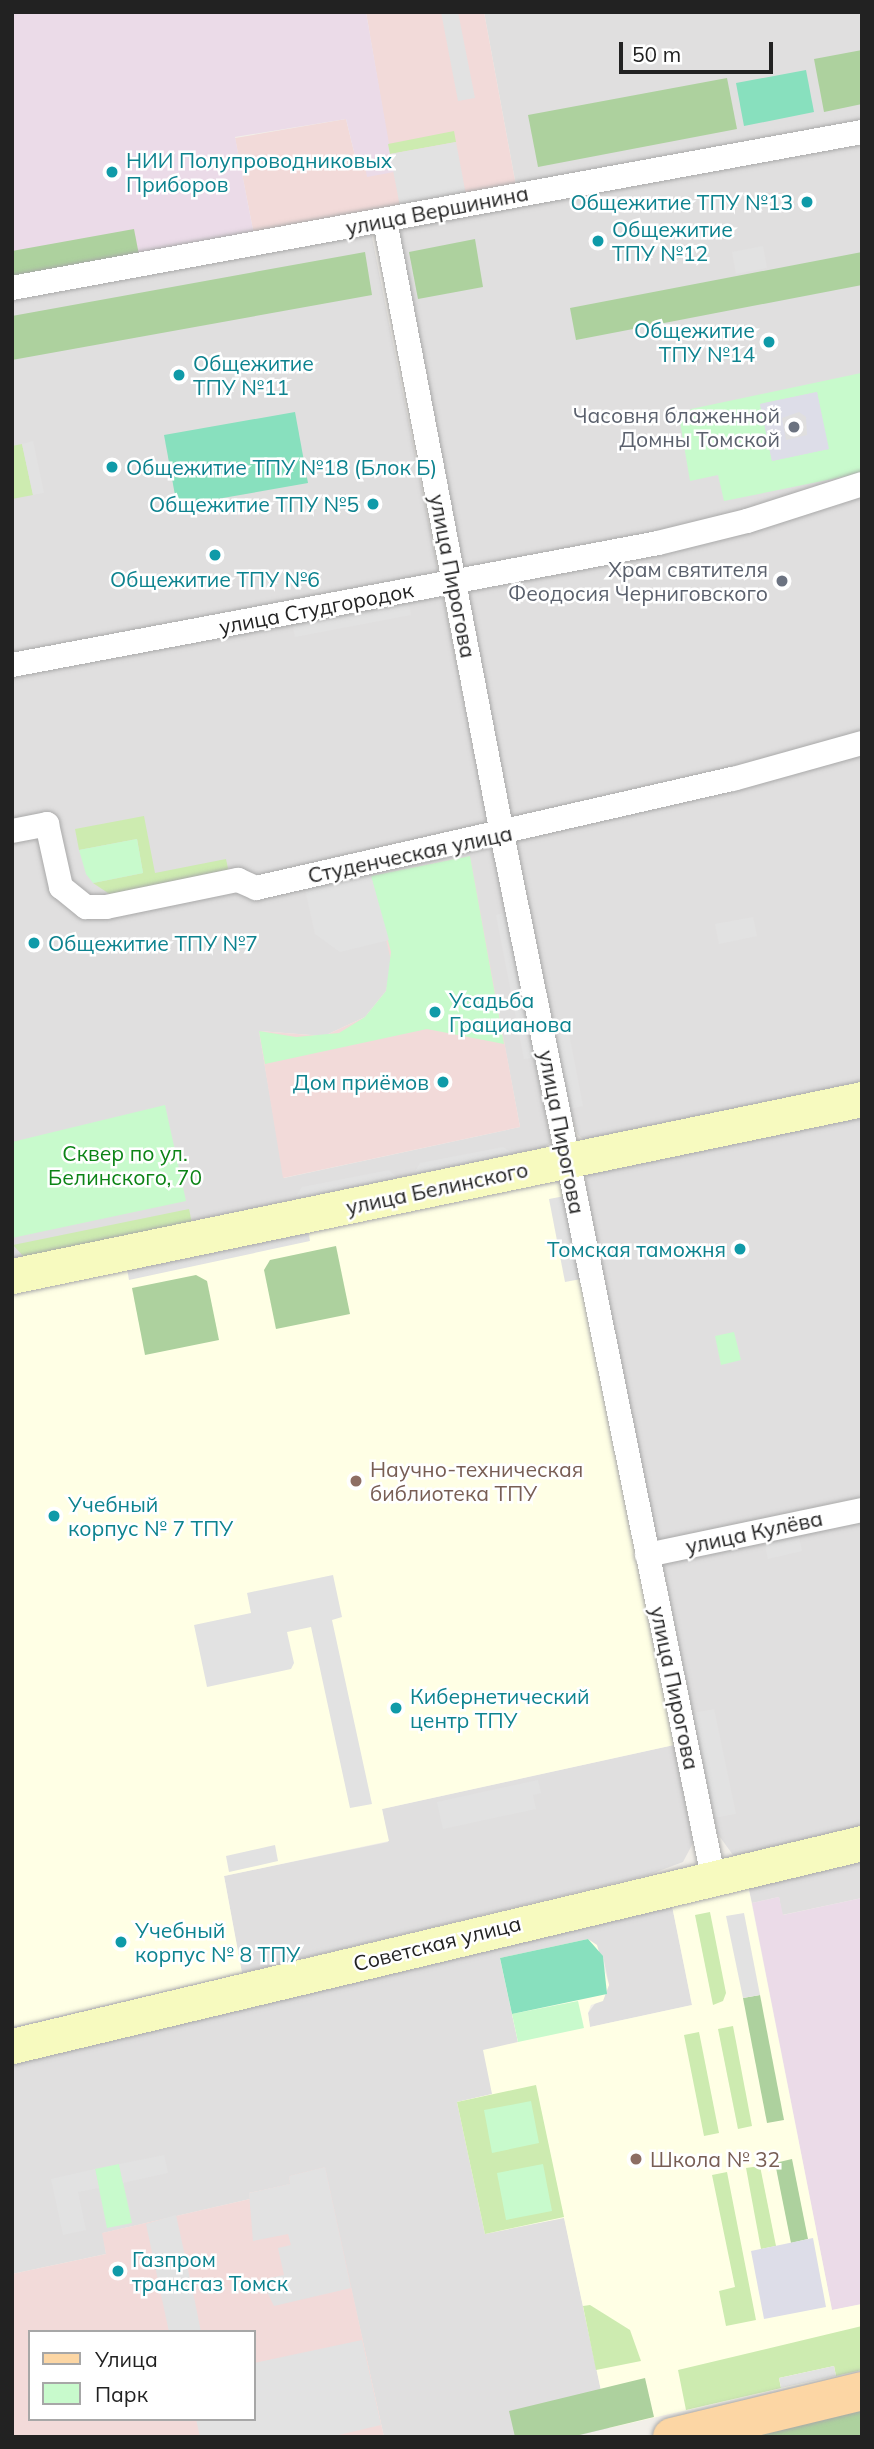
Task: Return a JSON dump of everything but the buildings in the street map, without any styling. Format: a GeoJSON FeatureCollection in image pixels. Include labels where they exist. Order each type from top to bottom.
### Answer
{"type":"FeatureCollection","features":[{"type":"Feature","properties":{"kind":"main road"},"geometry":{"type":"LineString","coordinates":[[672,2437],[862,2391]]}},
{"type":"Feature","properties":{"kind":"street","name":"улица Вершинина"},"geometry":{"type":"LineString","coordinates":[[12,288],[862,132]]}},
{"type":"Feature","properties":{"kind":"street","name":"улица Пирогова"},"geometry":{"type":"LineString","coordinates":[[385,221],[502,834],[713,1877]]}},
{"type":"Feature","properties":{"kind":"street","name":"улица Студгородок"},"geometry":{"type":"LineString","coordinates":[[12,665],[690,535],[862,484]]}},
{"type":"Feature","properties":{"kind":"street","name":"Студенческая улица"},"geometry":{"type":"LineString","coordinates":[[12,831],[47,824],[61,887],[86,907],[106,907],[238,880],[256,888],[502,834],[746,776],[862,743]]}},
{"type":"Feature","properties":{"kind":"street","name":"улица Белинского"},"geometry":{"type":"LineString","coordinates":[[12,1276],[862,1099]]}},
{"type":"Feature","properties":{"kind":"street","name":"улица Кулёва"},"geometry":{"type":"LineString","coordinates":[[647,1555],[862,1510]]}},
{"type":"Feature","properties":{"kind":"street","name":"Советская улица"},"geometry":{"type":"LineString","coordinates":[[12,2046],[862,1843]]}},
{"type":"Feature","properties":{"kind":"shaded area"},"geometry":{"type":"Polygon","coordinates":[[[12,12],[366,12],[394,172],[367,177],[363,155],[355,156],[346,119],[235,137],[254,235],[12,277],[12,12]]]}},
{"type":"Feature","properties":{"kind":"shaded area"},"geometry":{"type":"Polygon","coordinates":[[[366,12],[484,12],[516,186],[254,235],[235,138],[346,119],[355,156],[363,155],[393,172],[366,12]]]}},
{"type":"Feature","properties":{"kind":"shaded area"},"geometry":{"type":"Polygon","coordinates":[[[441,12],[458,12],[475,98],[458,101],[441,12]]]}},
{"type":"Feature","properties":{"kind":"shaded area"},"geometry":{"type":"Polygon","coordinates":[[[484,12],[862,12],[862,121],[516,186],[484,12]]]}},
{"type":"Feature","properties":{"kind":"shaded area"},"geometry":{"type":"Polygon","coordinates":[[[456,142],[466,195],[400,207],[390,154],[456,142]]]}},
{"type":"Feature","properties":{"kind":"shaded area"},"geometry":{"type":"Polygon","coordinates":[[[862,144],[862,1087],[587,1142],[578,1135],[569,1109],[394,228],[862,144]]]}},
{"type":"Feature","properties":{"kind":"shaded area"},"geometry":{"type":"Polygon","coordinates":[[[371,232],[551,1142],[542,1149],[12,1262],[12,298],[371,232]],[[469,856],[389,940],[392,965],[386,991],[365,1017],[324,1036],[259,1031],[284,1178],[520,1127],[469,856]]]}},
{"type":"Feature","properties":{"kind":"shaded area"},"geometry":{"type":"Polygon","coordinates":[[[763,246],[767,268],[736,274],[732,252],[763,246]]]}},
{"type":"Feature","properties":{"kind":"shaded area"},"geometry":{"type":"Polygon","coordinates":[[[817,392],[829,449],[772,461],[760,404],[817,392]],[[799,412],[782,418],[786,440],[807,435],[806,417],[799,412]]]}},
{"type":"Feature","properties":{"kind":"shaded area"},"geometry":{"type":"Polygon","coordinates":[[[33,441],[44,493],[33,495],[22,444],[33,441]]]}},
{"type":"Feature","properties":{"kind":"shaded area"},"geometry":{"type":"Polygon","coordinates":[[[408,598],[411,615],[295,637],[292,620],[408,598]]]}},
{"type":"Feature","properties":{"kind":"shaded area","name":"Усадьба Грацианова"},"geometry":{"type":"Polygon","coordinates":[[[470,856],[520,1127],[283,1178],[259,1031],[324,1036],[365,1017],[386,991],[392,965],[371,876],[470,856]]]}},
{"type":"Feature","properties":{"kind":"shaded area"},"geometry":{"type":"Polygon","coordinates":[[[371,876],[389,940],[340,952],[315,934],[305,889],[371,876]]]}},
{"type":"Feature","properties":{"kind":"shaded area"},"geometry":{"type":"Polygon","coordinates":[[[509,912],[537,1057],[524,1059],[496,915],[509,912]]]}},
{"type":"Feature","properties":{"kind":"shaded area"},"geometry":{"type":"Polygon","coordinates":[[[753,917],[757,936],[719,944],[715,924],[753,917]]]}},
{"type":"Feature","properties":{"kind":"shaded area"},"geometry":{"type":"Polygon","coordinates":[[[566,1018],[583,1106],[569,1109],[552,1021],[566,1018]]]}},
{"type":"Feature","properties":{"kind":"shaded area"},"geometry":{"type":"Polygon","coordinates":[[[862,1115],[862,1497],[655,1542],[585,1183],[587,1176],[594,1171],[862,1115]]]}},
{"type":"Feature","properties":{"kind":"shaded area"},"geometry":{"type":"Polygon","coordinates":[[[503,1147],[516,1156],[412,1177],[420,1163],[503,1147]]]}},
{"type":"Feature","properties":{"kind":"shaded area"},"geometry":{"type":"Polygon","coordinates":[[[389,1170],[400,1180],[293,1201],[302,1187],[389,1170]]]}},
{"type":"Feature","properties":{"kind":"shaded area"},"geometry":{"type":"Polygon","coordinates":[[[550,1179],[562,1186],[565,1196],[674,1745],[382,1809],[389,1841],[224,1876],[242,1973],[12,2027],[12,1293],[550,1179]]]}},
{"type":"Feature","properties":{"kind":"shaded area"},"geometry":{"type":"Polygon","coordinates":[[[565,1196],[581,1279],[565,1282],[549,1199],[565,1196]]]}},
{"type":"Feature","properties":{"kind":"shaded area"},"geometry":{"type":"Polygon","coordinates":[[[308,1229],[310,1241],[129,1280],[127,1268],[308,1229]]]}},
{"type":"Feature","properties":{"kind":"shaded area"},"geometry":{"type":"Polygon","coordinates":[[[862,1521],[862,1830],[741,1858],[733,1855],[717,1833],[662,1562],[862,1521]]]}},
{"type":"Feature","properties":{"kind":"shaded area"},"geometry":{"type":"Polygon","coordinates":[[[798,1533],[802,1551],[768,1559],[764,1541],[798,1533]]]}},
{"type":"Feature","properties":{"kind":"shaded area"},"geometry":{"type":"Polygon","coordinates":[[[333,1575],[342,1617],[332,1620],[372,1804],[350,1808],[311,1627],[287,1632],[294,1663],[291,1669],[207,1687],[194,1625],[251,1613],[247,1593],[333,1575]]]}},
{"type":"Feature","properties":{"kind":"shaded area"},"geometry":{"type":"Polygon","coordinates":[[[714,1709],[736,1814],[714,1818],[692,1713],[714,1709]]]}},
{"type":"Feature","properties":{"kind":"shaded area"},"geometry":{"type":"Polygon","coordinates":[[[674,1745],[693,1843],[683,1862],[648,1875],[242,1973],[224,1876],[388,1842],[382,1809],[674,1745]]]}},
{"type":"Feature","properties":{"kind":"shaded area"},"geometry":{"type":"Polygon","coordinates":[[[538,1780],[541,1793],[533,1795],[536,1809],[443,1829],[437,1802],[538,1780]]]}},
{"type":"Feature","properties":{"kind":"shaded area"},"geometry":{"type":"Polygon","coordinates":[[[275,1845],[278,1861],[229,1872],[226,1856],[275,1845]]]}},
{"type":"Feature","properties":{"kind":"shaded area"},"geometry":{"type":"Polygon","coordinates":[[[862,1857],[862,1898],[782,1915],[779,1897],[752,1903],[748,1885],[862,1857]]]}},
{"type":"Feature","properties":{"kind":"shaded area","name":"Школа № 32"},"geometry":{"type":"Polygon","coordinates":[[[748,1885],[832,2310],[862,2304],[862,2370],[609,2428],[564,2218],[485,2234],[457,2102],[492,2094],[483,2050],[518,2042],[500,1958],[588,1939],[597,1945],[609,1985],[603,2001],[591,2005],[588,2013],[590,2027],[692,2005],[671,1901],[748,1885]]]}},
{"type":"Feature","properties":{"kind":"shaded area"},"geometry":{"type":"Polygon","coordinates":[[[779,1897],[783,1915],[862,1898],[862,2304],[832,2310],[752,1903],[779,1897]]]}},
{"type":"Feature","properties":{"kind":"shaded area"},"geometry":{"type":"Polygon","coordinates":[[[671,1901],[692,2005],[590,2027],[588,2013],[609,1985],[603,1956],[500,1959],[518,2042],[492,2094],[457,2102],[564,2217],[609,2428],[572,2437],[384,2437],[351,2288],[289,2176],[291,2184],[249,2193],[250,2199],[103,2233],[106,2254],[12,2274],[12,2062],[671,1901]]]}},
{"type":"Feature","properties":{"kind":"shaded area"},"geometry":{"type":"Polygon","coordinates":[[[744,1913],[760,1995],[743,1998],[726,1916],[744,1913]]]}},
{"type":"Feature","properties":{"kind":"shaded area"},"geometry":{"type":"Polygon","coordinates":[[[164,2155],[168,2173],[123,2183],[119,2164],[164,2155]]]}},
{"type":"Feature","properties":{"kind":"shaded area"},"geometry":{"type":"Polygon","coordinates":[[[325,2167],[384,2437],[12,2437],[12,2274],[106,2254],[102,2233],[250,2199],[249,2193],[290,2184],[289,2176],[325,2167]]]}},
{"type":"Feature","properties":{"kind":"shaded area"},"geometry":{"type":"Polygon","coordinates":[[[325,2167],[351,2288],[274,2306],[261,2280],[284,2275],[278,2248],[291,2245],[288,2234],[253,2241],[249,2193],[290,2184],[289,2176],[325,2167]]]}},
{"type":"Feature","properties":{"kind":"shaded area"},"geometry":{"type":"Polygon","coordinates":[[[95,2169],[99,2188],[78,2192],[86,2230],[63,2235],[51,2179],[95,2169]]]}},
{"type":"Feature","properties":{"kind":"shaded area"},"geometry":{"type":"Polygon","coordinates":[[[176,2215],[201,2330],[169,2330],[146,2224],[176,2215]]]}},
{"type":"Feature","properties":{"kind":"shaded area"},"geometry":{"type":"Polygon","coordinates":[[[813,2238],[826,2307],[764,2319],[751,2251],[813,2238]]]}},
{"type":"Feature","properties":{"kind":"shaded area"},"geometry":{"type":"Polygon","coordinates":[[[362,2340],[381,2425],[330,2437],[200,2437],[196,2421],[256,2421],[256,2363],[362,2340]]]}},
{"type":"Feature","properties":{"kind":"shaded area"},"geometry":{"type":"Polygon","coordinates":[[[834,2366],[836,2376],[781,2388],[779,2378],[834,2366]]]}},
{"type":"Feature","properties":{"kind":"green space"},"geometry":{"type":"Polygon","coordinates":[[[862,50],[862,104],[824,112],[814,59],[862,50]]]}},
{"type":"Feature","properties":{"kind":"green space"},"geometry":{"type":"Polygon","coordinates":[[[806,70],[814,112],[744,126],[736,83],[806,70]]]}},
{"type":"Feature","properties":{"kind":"green space"},"geometry":{"type":"Polygon","coordinates":[[[727,78],[737,129],[538,167],[528,115],[727,78]]]}},
{"type":"Feature","properties":{"kind":"green space"},"geometry":{"type":"Polygon","coordinates":[[[454,131],[456,142],[390,154],[388,144],[454,131]]]}},
{"type":"Feature","properties":{"kind":"green space"},"geometry":{"type":"Polygon","coordinates":[[[134,229],[139,255],[12,277],[12,251],[134,229]]]}},
{"type":"Feature","properties":{"kind":"green space"},"geometry":{"type":"Polygon","coordinates":[[[475,239],[483,287],[418,299],[409,252],[475,239]]]}},
{"type":"Feature","properties":{"kind":"green space"},"geometry":{"type":"Polygon","coordinates":[[[365,252],[372,295],[12,360],[12,316],[365,252]]]}},
{"type":"Feature","properties":{"kind":"green space"},"geometry":{"type":"Polygon","coordinates":[[[862,252],[862,285],[576,340],[570,308],[862,252]]]}},
{"type":"Feature","properties":{"kind":"green space"},"geometry":{"type":"Polygon","coordinates":[[[861,373],[862,473],[724,501],[718,475],[690,481],[680,422],[691,409],[861,373]],[[817,392],[760,404],[772,461],[828,449],[817,392]]]}},
{"type":"Feature","properties":{"kind":"green space"},"geometry":{"type":"Polygon","coordinates":[[[295,412],[308,483],[177,506],[164,435],[295,412]]]}},
{"type":"Feature","properties":{"kind":"green space"},"geometry":{"type":"Polygon","coordinates":[[[22,444],[33,495],[12,499],[12,446],[22,444]]]}},
{"type":"Feature","properties":{"kind":"green space"},"geometry":{"type":"Polygon","coordinates":[[[144,816],[155,873],[226,859],[229,873],[111,895],[93,883],[143,873],[137,839],[79,850],[75,829],[144,816]]]}},
{"type":"Feature","properties":{"kind":"green space"},"geometry":{"type":"Polygon","coordinates":[[[137,839],[143,873],[93,883],[86,874],[79,850],[137,839]]]}},
{"type":"Feature","properties":{"kind":"green space"},"geometry":{"type":"Polygon","coordinates":[[[470,856],[504,1044],[427,1029],[265,1064],[259,1031],[296,1037],[339,1033],[365,1017],[386,991],[391,952],[371,876],[470,856]]]}},
{"type":"Feature","properties":{"kind":"green space","name":"Сквер по ул. Белинского, 70"},"geometry":{"type":"Polygon","coordinates":[[[165,1105],[186,1201],[12,1238],[12,1142],[165,1105]]]}},
{"type":"Feature","properties":{"kind":"green space"},"geometry":{"type":"Polygon","coordinates":[[[189,1209],[192,1223],[24,1257],[13,1245],[189,1209]]]}},
{"type":"Feature","properties":{"kind":"green space"},"geometry":{"type":"Polygon","coordinates":[[[336,1246],[350,1314],[276,1329],[264,1270],[270,1260],[336,1246]]]}},
{"type":"Feature","properties":{"kind":"green space"},"geometry":{"type":"Polygon","coordinates":[[[196,1275],[207,1281],[219,1340],[145,1355],[132,1288],[196,1275]]]}},
{"type":"Feature","properties":{"kind":"green space"},"geometry":{"type":"Polygon","coordinates":[[[734,1332],[741,1360],[721,1365],[715,1336],[734,1332]]]}},
{"type":"Feature","properties":{"kind":"green space"},"geometry":{"type":"Polygon","coordinates":[[[710,1912],[726,1993],[723,2001],[713,2005],[695,1915],[710,1912]]]}},
{"type":"Feature","properties":{"kind":"green space"},"geometry":{"type":"Polygon","coordinates":[[[588,1939],[603,1956],[607,1994],[512,2014],[500,1958],[588,1939]]]}},
{"type":"Feature","properties":{"kind":"green space"},"geometry":{"type":"Polygon","coordinates":[[[760,1995],[784,2120],[767,2123],[743,1998],[760,1995]]]}},
{"type":"Feature","properties":{"kind":"green space"},"geometry":{"type":"Polygon","coordinates":[[[578,2001],[584,2028],[518,2042],[512,2014],[578,2001]]]}},
{"type":"Feature","properties":{"kind":"green space"},"geometry":{"type":"Polygon","coordinates":[[[733,2026],[752,2126],[738,2129],[718,2029],[733,2026]]]}},
{"type":"Feature","properties":{"kind":"green space"},"geometry":{"type":"Polygon","coordinates":[[[699,2032],[719,2133],[704,2136],[684,2035],[699,2032]]]}},
{"type":"Feature","properties":{"kind":"green space"},"geometry":{"type":"Polygon","coordinates":[[[536,2085],[564,2217],[485,2234],[457,2102],[536,2085]]]}},
{"type":"Feature","properties":{"kind":"green space"},"geometry":{"type":"Polygon","coordinates":[[[531,2101],[539,2143],[492,2153],[484,2110],[531,2101]]]}},
{"type":"Feature","properties":{"kind":"green space"},"geometry":{"type":"Polygon","coordinates":[[[792,2159],[808,2239],[791,2243],[775,2163],[792,2159]]]}},
{"type":"Feature","properties":{"kind":"green space"},"geometry":{"type":"Polygon","coordinates":[[[119,2164],[132,2223],[107,2228],[95,2169],[119,2164]]]}},
{"type":"Feature","properties":{"kind":"green space"},"geometry":{"type":"Polygon","coordinates":[[[543,2164],[552,2211],[506,2220],[497,2173],[543,2164]]]}},
{"type":"Feature","properties":{"kind":"green space"},"geometry":{"type":"Polygon","coordinates":[[[760,2166],[776,2246],[761,2249],[746,2168],[760,2166]]]}},
{"type":"Feature","properties":{"kind":"green space"},"geometry":{"type":"Polygon","coordinates":[[[727,2172],[756,2320],[726,2326],[719,2291],[735,2287],[712,2175],[727,2172]]]}},
{"type":"Feature","properties":{"kind":"green space"},"geometry":{"type":"Polygon","coordinates":[[[590,2305],[630,2330],[641,2361],[596,2370],[583,2306],[590,2305]]]}},
{"type":"Feature","properties":{"kind":"green space"},"geometry":{"type":"Polygon","coordinates":[[[862,2326],[862,2370],[836,2376],[834,2366],[779,2378],[781,2388],[686,2410],[678,2370],[862,2326]]]}},
{"type":"Feature","properties":{"kind":"green space"},"geometry":{"type":"Polygon","coordinates":[[[645,2378],[654,2417],[571,2437],[515,2437],[509,2411],[645,2378]]]}},
{"type":"Feature","properties":{"kind":"green space"},"geometry":{"type":"Polygon","coordinates":[[[862,2408],[862,2437],[756,2437],[756,2434],[862,2408]]]}},
{"type":"Feature","properties":{"kind":"place","name":"НИИ Полупроводниковых Приборов"},"geometry":{"type":"Point","coordinates":[112,172]}},
{"type":"Feature","properties":{"kind":"place","name":"Общежитие ТПУ №13"},"geometry":{"type":"Point","coordinates":[807,202]}},
{"type":"Feature","properties":{"kind":"place","name":"Общежитие ТПУ №12"},"geometry":{"type":"Point","coordinates":[598,241]}},
{"type":"Feature","properties":{"kind":"place","name":"Общежитие ТПУ №14"},"geometry":{"type":"Point","coordinates":[769,342]}},
{"type":"Feature","properties":{"kind":"place","name":"Общежитие ТПУ №11"},"geometry":{"type":"Point","coordinates":[179,375]}},
{"type":"Feature","properties":{"kind":"place","name":"Часовня блаженной Домны Томской"},"geometry":{"type":"Point","coordinates":[794,427]}},
{"type":"Feature","properties":{"kind":"place","name":"Общежитие ТПУ №18 (Блок Б)"},"geometry":{"type":"Point","coordinates":[112,467]}},
{"type":"Feature","properties":{"kind":"place","name":"Общежитие ТПУ №5"},"geometry":{"type":"Point","coordinates":[373,504]}},
{"type":"Feature","properties":{"kind":"place","name":"Общежитие ТПУ №6"},"geometry":{"type":"Point","coordinates":[215,555]}},
{"type":"Feature","properties":{"kind":"place","name":"Храм святителя Феодосия Черниговского"},"geometry":{"type":"Point","coordinates":[782,581]}},
{"type":"Feature","properties":{"kind":"place","name":"Общежитие ТПУ №7"},"geometry":{"type":"Point","coordinates":[34,943]}},
{"type":"Feature","properties":{"kind":"place","name":"Усадьба Грацианова"},"geometry":{"type":"Point","coordinates":[435,1012]}},
{"type":"Feature","properties":{"kind":"place","name":"Дом приёмов"},"geometry":{"type":"Point","coordinates":[443,1082]}},
{"type":"Feature","properties":{"kind":"place","name":"Томская таможня"},"geometry":{"type":"Point","coordinates":[740,1249]}},
{"type":"Feature","properties":{"kind":"place","name":"Научно-техническая библиотека ТПУ"},"geometry":{"type":"Point","coordinates":[356,1481]}},
{"type":"Feature","properties":{"kind":"place","name":"Учебный корпус № 7 ТПУ"},"geometry":{"type":"Point","coordinates":[54,1516]}},
{"type":"Feature","properties":{"kind":"place","name":"Кибернетический центр ТПУ"},"geometry":{"type":"Point","coordinates":[396,1708]}},
{"type":"Feature","properties":{"kind":"place","name":"Учебный корпус № 8 ТПУ"},"geometry":{"type":"Point","coordinates":[121,1942]}},
{"type":"Feature","properties":{"kind":"place","name":"Школа № 32"},"geometry":{"type":"Point","coordinates":[636,2159]}},
{"type":"Feature","properties":{"kind":"place","name":"Газпром трансгаз Томск"},"geometry":{"type":"Point","coordinates":[118,2271]}}]}
